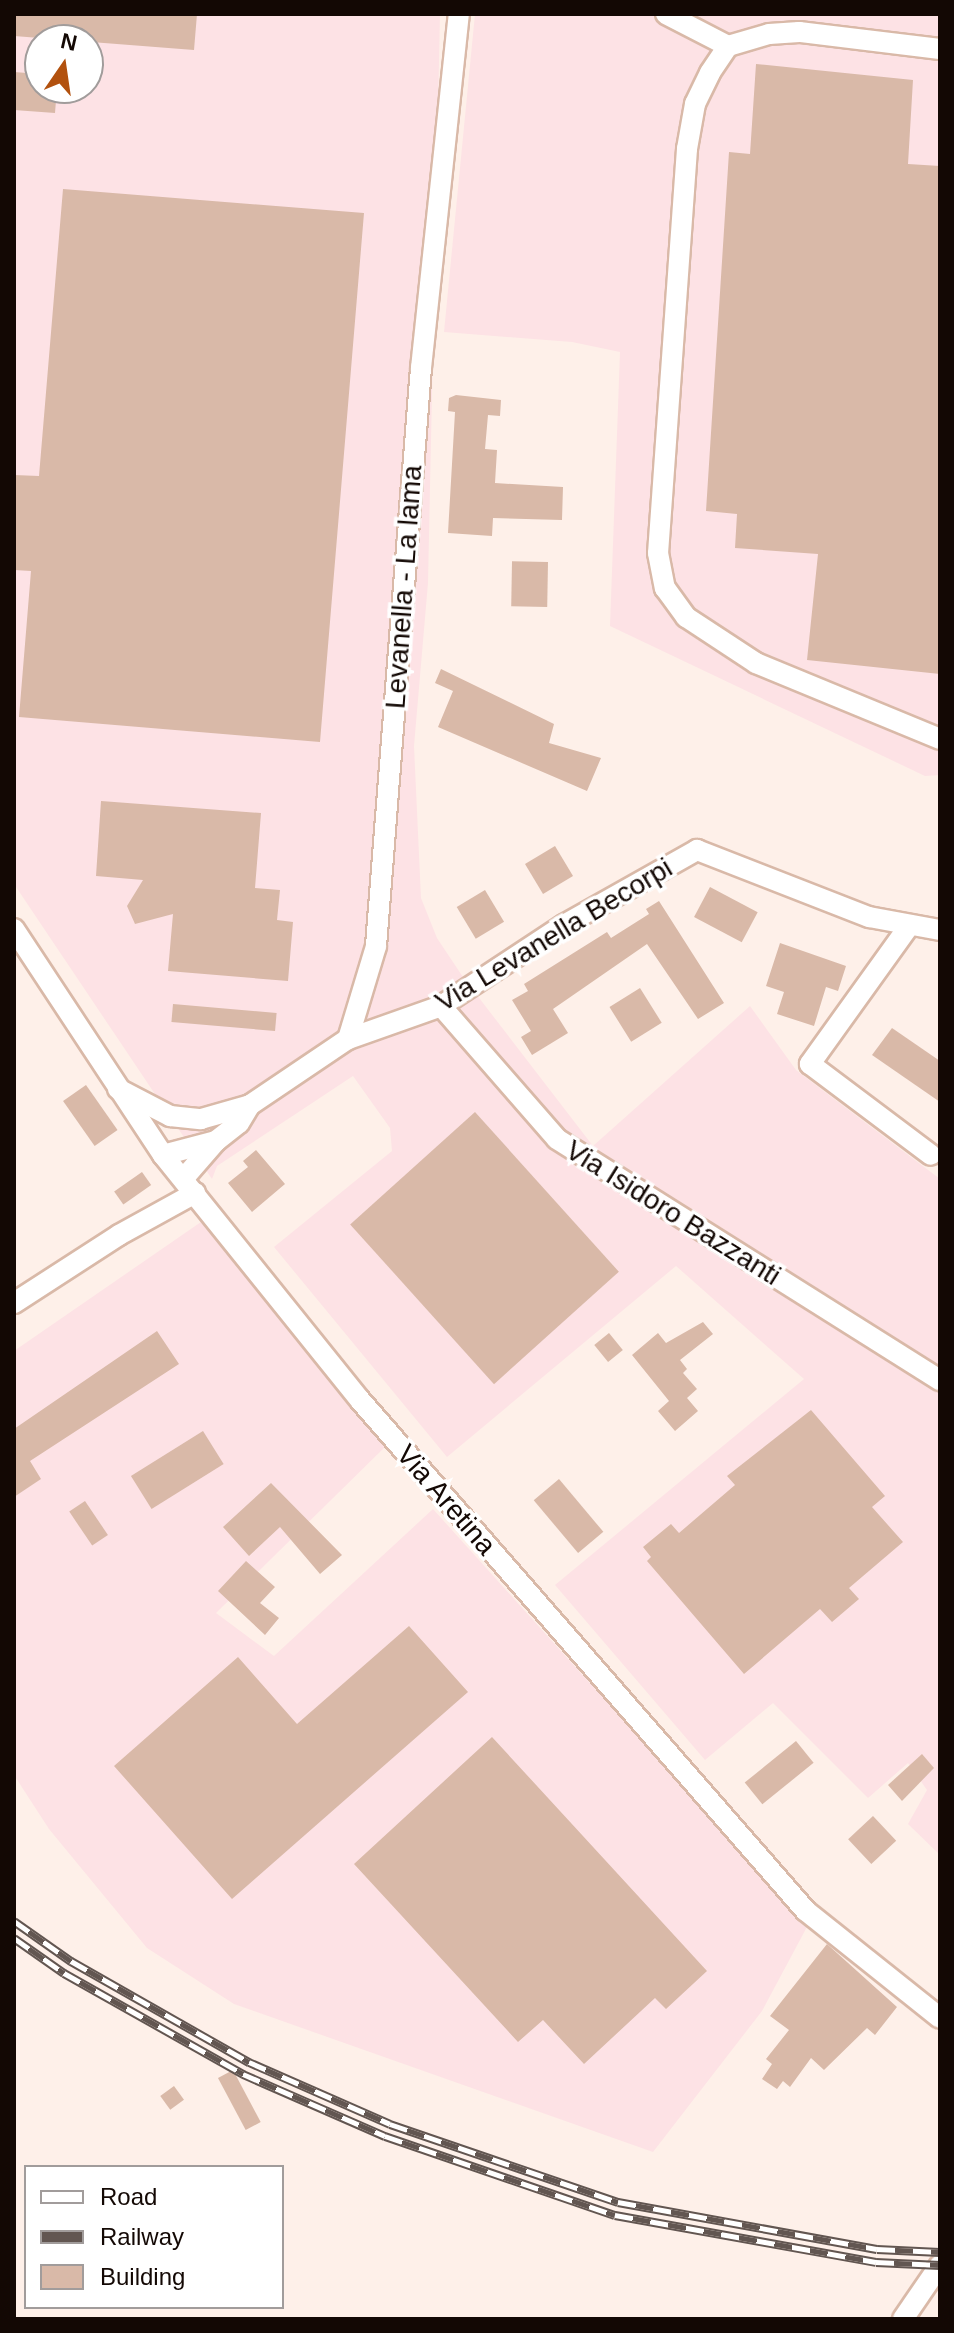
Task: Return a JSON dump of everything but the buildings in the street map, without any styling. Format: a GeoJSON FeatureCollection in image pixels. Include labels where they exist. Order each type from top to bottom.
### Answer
{"type":"FeatureCollection","features":[{"type":"Feature","properties":{"kind":"street","name":"Levanella - La lama"},"geometry":{"type":"LineString","coordinates":[[348,1039],[376,946],[420,384],[459,14]]}},
{"type":"Feature","properties":{"kind":"street"},"geometry":{"type":"LineString","coordinates":[[666,14],[728,46],[799,32],[940,49]]}},
{"type":"Feature","properties":{"kind":"street"},"geometry":{"type":"LineString","coordinates":[[728,46],[695,104],[687,149],[658,553],[665,588],[686,617],[756,663],[940,739]]}},
{"type":"Feature","properties":{"kind":"street","name":"Via Levanella Becorpi"},"geometry":{"type":"LineString","coordinates":[[348,1039],[441,1006],[564,925],[697,850],[818,900],[909,926],[940,930]]}},
{"type":"Feature","properties":{"kind":"street"},"geometry":{"type":"LineString","coordinates":[[909,926],[810,1064],[931,1155]]}},
{"type":"Feature","properties":{"kind":"street","name":"Via Aretina"},"geometry":{"type":"LineString","coordinates":[[14,929],[115,1087],[163,1155],[360,1400],[739,1839],[806,1911],[940,2018]]}},
{"type":"Feature","properties":{"kind":"street","name":"Via Isidoro Bazzanti"},"geometry":{"type":"LineString","coordinates":[[441,1006],[557,1139],[940,1380]]}},
{"type":"Feature","properties":{"kind":"street"},"geometry":{"type":"LineString","coordinates":[[115,1087],[170,1116],[201,1119],[250,1105],[348,1039]]}},
{"type":"Feature","properties":{"kind":"street"},"geometry":{"type":"LineString","coordinates":[[14,1303],[189,1186],[216,1141],[239,1123],[250,1105]]}},
{"type":"Feature","properties":{"kind":"street"},"geometry":{"type":"LineString","coordinates":[[163,1155],[201,1119]]}},
{"type":"Feature","properties":{"kind":"street"},"geometry":{"type":"LineString","coordinates":[[163,1155],[216,1141]]}},
{"type":"Feature","properties":{"kind":"street"},"geometry":{"type":"LineString","coordinates":[[903,2319],[940,2265]]}},
{"type":"Feature","properties":{"kind":"shaded area"},"geometry":{"type":"Polygon","coordinates":[[[14,14],[440,14],[428,583],[414,746],[421,898],[437,938],[463,977],[593,1146],[750,1006],[796,1070],[940,1179],[940,1855],[908,1824],[927,1790],[908,1763],[868,1798],[773,1703],[705,1760],[555,1585],[804,1379],[676,1266],[447,1457],[274,1247],[392,1151],[390,1128],[353,1076],[217,1166],[212,1179],[14,884],[14,14]]]}},
{"type":"Feature","properties":{"kind":"shaded area"},"geometry":{"type":"Polygon","coordinates":[[[475,14],[940,14],[940,775],[925,776],[610,626],[620,352],[572,342],[444,332],[475,14]]]}},
{"type":"Feature","properties":{"kind":"shaded area"},"geometry":{"type":"Polygon","coordinates":[[[201,1222],[386,1446],[216,1613],[274,1656],[433,1509],[808,1925],[762,2011],[653,2152],[234,2004],[147,1948],[49,1829],[14,1775],[14,1351],[201,1222]]]}},
{"type":"Feature","properties":{"kind":"railway"},"geometry":{"type":"LineString","coordinates":[[14,1921],[71,1961],[249,2062],[390,2124],[618,2202],[877,2249],[940,2252]]}},
{"type":"Feature","properties":{"kind":"railway"},"geometry":{"type":"LineString","coordinates":[[14,1938],[64,1973],[243,2074],[385,2136],[615,2215],[876,2262],[940,2265]]}}]}
